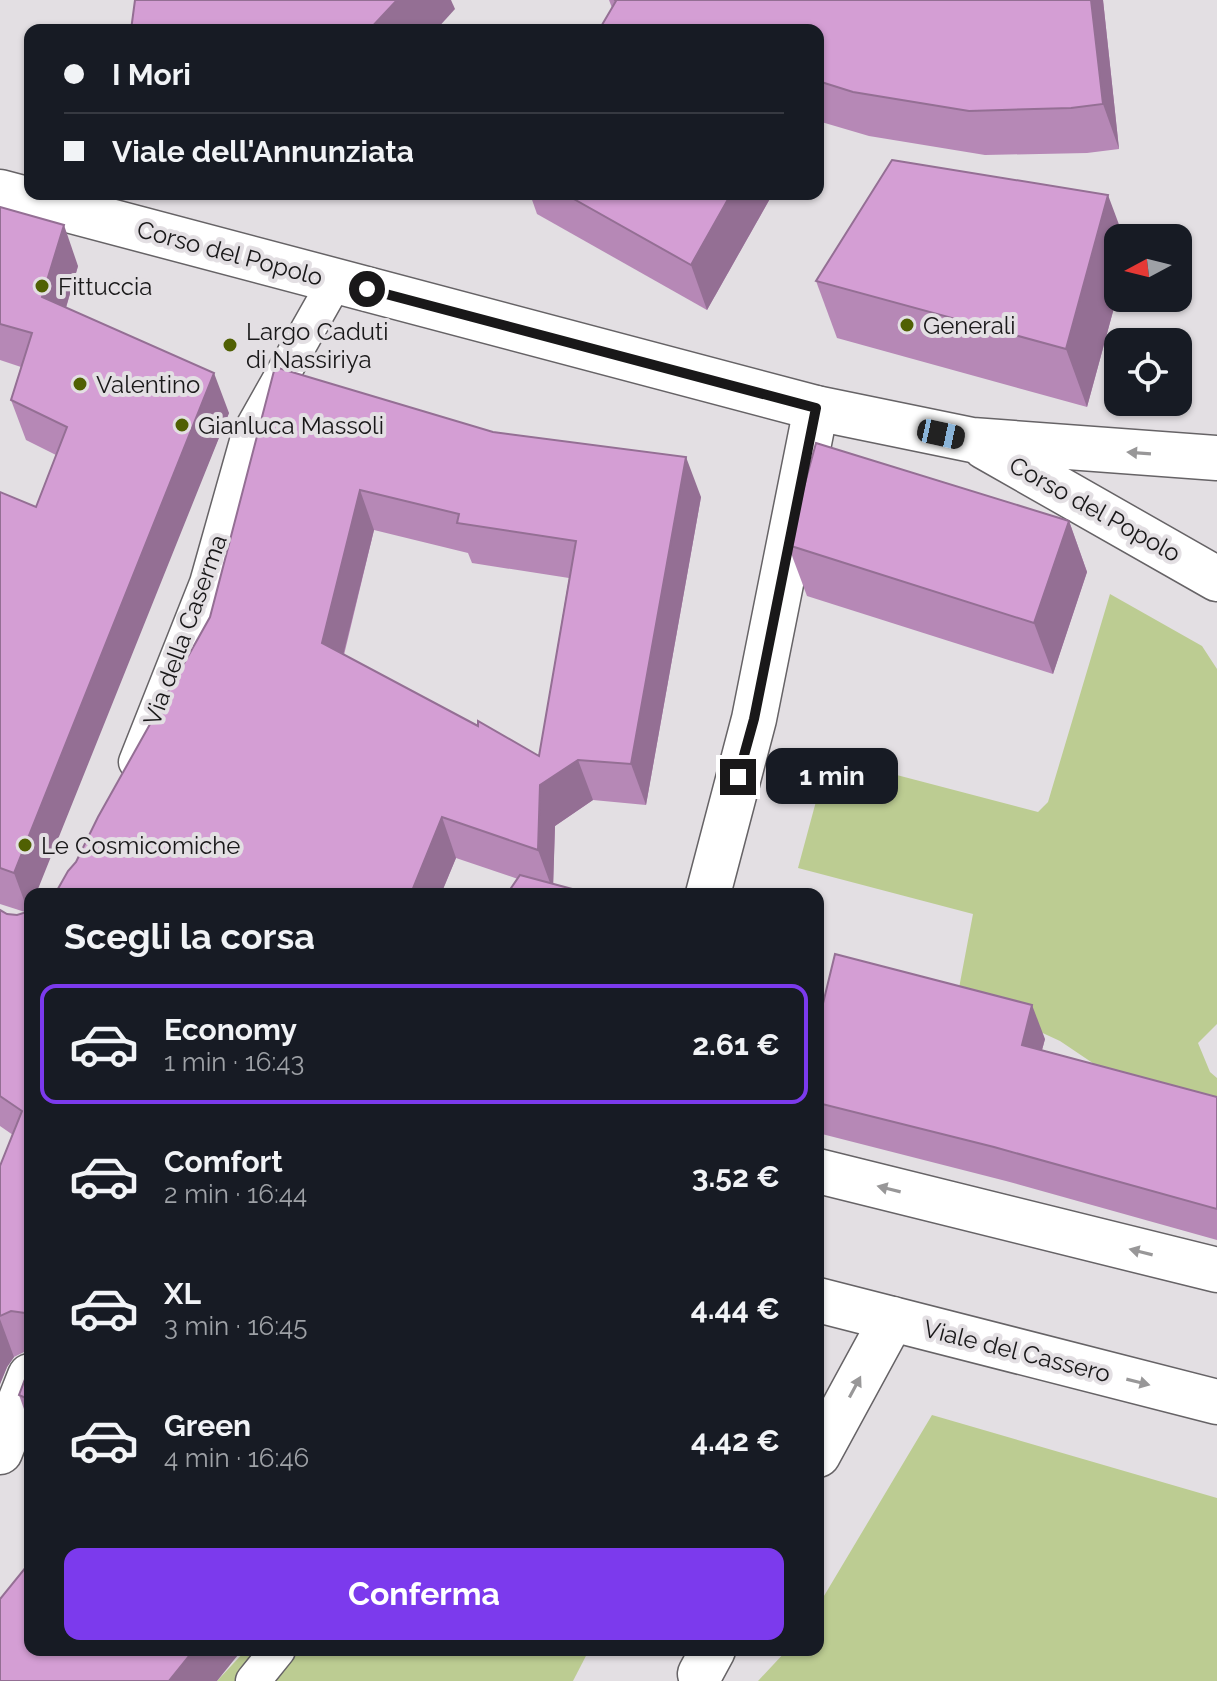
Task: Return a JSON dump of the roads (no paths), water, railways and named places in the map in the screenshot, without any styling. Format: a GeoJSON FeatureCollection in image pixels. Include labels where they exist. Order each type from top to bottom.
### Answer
{"type":"FeatureCollection","features":[{"type":"Feature","properties":{"kind":"street","name":"Corso del Popolo"},"geometry":{"type":"LineString","coordinates":[[0,192],[24,198]]}},
{"type":"Feature","properties":{"kind":"street","name":"Corso del Popolo"},"geometry":{"type":"LineString","coordinates":[[31,200],[816,408],[972,440],[1217,458]]}},
{"type":"Feature","properties":{"kind":"street","name":"Via della Caserma"},"geometry":{"type":"LineString","coordinates":[[124,788],[207,583],[249,434],[336,280]]}},
{"type":"Feature","properties":{"kind":"street"},"geometry":{"type":"LineString","coordinates":[[710,888],[754,719],[816,408]]}},
{"type":"Feature","properties":{"kind":"street","name":"Corso del Popolo"},"geometry":{"type":"LineString","coordinates":[[972,440],[1217,579]]}},
{"type":"Feature","properties":{"kind":"street"},"geometry":{"type":"LineString","coordinates":[[824,1172],[1217,1270]]}},
{"type":"Feature","properties":{"kind":"street","name":"Viale del Cassero"},"geometry":{"type":"LineString","coordinates":[[824,1302],[1217,1402]]}},
{"type":"Feature","properties":{"kind":"street"},"geometry":{"type":"LineString","coordinates":[[824,1444],[892,1319]]}},
{"type":"Feature","properties":{"kind":"street"},"geometry":{"type":"LineString","coordinates":[[0,1452],[24,1391]]}},
{"type":"Feature","properties":{"kind":"street"},"geometry":{"type":"LineString","coordinates":[[253,1681],[273,1656]]}},
{"type":"Feature","properties":{"kind":"place","name":"Fittuccia"},"geometry":{"type":"Point","coordinates":[42,286]}},
{"type":"Feature","properties":{"kind":"place","name":"Generali"},"geometry":{"type":"Point","coordinates":[907,325]}},
{"type":"Feature","properties":{"kind":"place","name":"Largo Caduti di Nassiriya"},"geometry":{"type":"Point","coordinates":[230,345]}},
{"type":"Feature","properties":{"kind":"place","name":"Valentino"},"geometry":{"type":"Point","coordinates":[80,384]}},
{"type":"Feature","properties":{"kind":"place","name":"Gianluca Massoli"},"geometry":{"type":"Point","coordinates":[182,425]}},
{"type":"Feature","properties":{"kind":"place","name":"Le Cosmicomiche"},"geometry":{"type":"Point","coordinates":[25,845]}}]}
